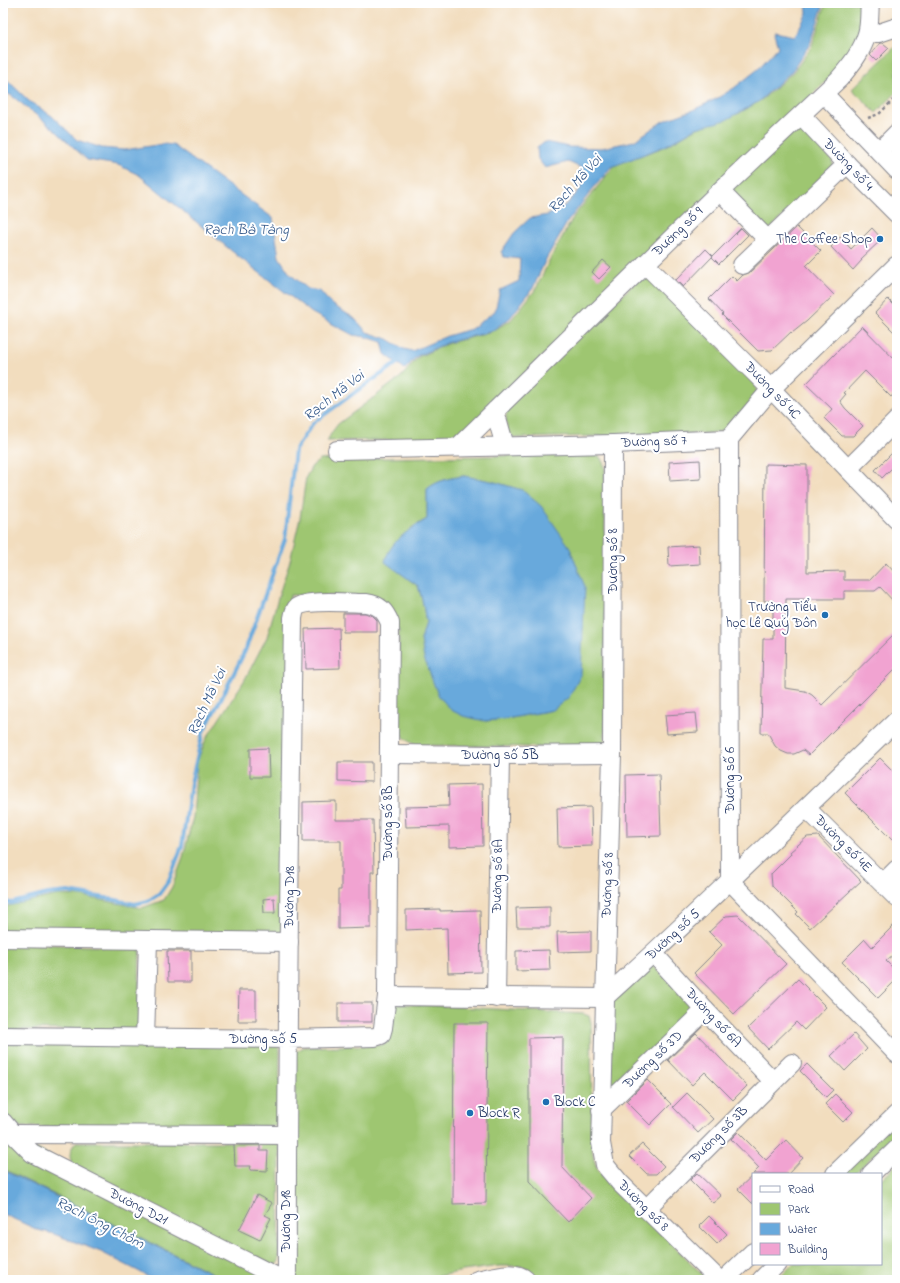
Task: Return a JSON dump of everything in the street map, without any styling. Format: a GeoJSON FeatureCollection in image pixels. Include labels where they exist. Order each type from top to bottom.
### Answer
{"type":"FeatureCollection","features":[{"type":"Feature","properties":{"kind":"street","name":"Đường số 9"},"geometry":{"type":"LineString","coordinates":[[458,447],[720,192],[839,79],[853,63],[863,46],[868,33],[870,3]]}},
{"type":"Feature","properties":{"kind":"street"},"geometry":{"type":"LineString","coordinates":[[868,33],[879,33],[897,26]]}},
{"type":"Feature","properties":{"kind":"street"},"geometry":{"type":"LineString","coordinates":[[824,94],[897,170]]}},
{"type":"Feature","properties":{"kind":"street","name":"Đường số 4"},"geometry":{"type":"LineString","coordinates":[[801,115],[897,214]]}},
{"type":"Feature","properties":{"kind":"street"},"geometry":{"type":"LineString","coordinates":[[879,151],[897,133]]}},
{"type":"Feature","properties":{"kind":"street"},"geometry":{"type":"LineString","coordinates":[[742,265],[847,164]]}},
{"type":"Feature","properties":{"kind":"street"},"geometry":{"type":"LineString","coordinates":[[720,192],[768,240]]}},
{"type":"Feature","properties":{"kind":"street","name":"Đường số 4C"},"geometry":{"type":"LineString","coordinates":[[646,264],[771,389],[897,520]]}},
{"type":"Feature","properties":{"kind":"street"},"geometry":{"type":"LineString","coordinates":[[729,439],[771,389],[897,265]]}},
{"type":"Feature","properties":{"kind":"street"},"geometry":{"type":"LineString","coordinates":[[495,411],[505,446]]}},
{"type":"Feature","properties":{"kind":"street"},"geometry":{"type":"LineString","coordinates":[[848,469],[897,420]]}},
{"type":"Feature","properties":{"kind":"street","name":"Đường số 7"},"geometry":{"type":"LineString","coordinates":[[337,450],[613,444],[729,439]]}},
{"type":"Feature","properties":{"kind":"street","name":"Đường số 6"},"geometry":{"type":"LineString","coordinates":[[729,439],[730,881]]}},
{"type":"Feature","properties":{"kind":"street","name":"Đường số 8"},"geometry":{"type":"LineString","coordinates":[[613,444],[612,754],[601,1143],[605,1165],[620,1183],[718,1280]]}},
{"type":"Feature","properties":{"kind":"street","name":"Đường D18"},"geometry":{"type":"LineString","coordinates":[[287,1280],[286,1135],[294,611],[297,607],[308,603],[366,603],[373,604],[385,612]]}},
{"type":"Feature","properties":{"kind":"street","name":"Đường số 8B"},"geometry":{"type":"LineString","coordinates":[[381,1035],[387,996],[390,623],[385,612]]}},
{"type":"Feature","properties":{"kind":"street","name":"Đường số 5"},"geometry":{"type":"LineString","coordinates":[[604,998],[654,954],[897,720]]}},
{"type":"Feature","properties":{"kind":"street","name":"Đường số 5B"},"geometry":{"type":"LineString","coordinates":[[389,754],[612,754]]}},
{"type":"Feature","properties":{"kind":"street","name":"Đường số 8A"},"geometry":{"type":"LineString","coordinates":[[496,998],[500,755]]}},
{"type":"Feature","properties":{"kind":"street","name":"Đường số 4E"},"geometry":{"type":"LineString","coordinates":[[806,808],[897,898]]}},
{"type":"Feature","properties":{"kind":"street"},"geometry":{"type":"LineString","coordinates":[[883,883],[897,869]]}},
{"type":"Feature","properties":{"kind":"street"},"geometry":{"type":"LineString","coordinates":[[730,881],[897,1054]]}},
{"type":"Feature","properties":{"kind":"street"},"geometry":{"type":"LineString","coordinates":[[3,938],[289,942]]}},
{"type":"Feature","properties":{"kind":"street"},"geometry":{"type":"LineString","coordinates":[[145,1038],[148,941]]}},
{"type":"Feature","properties":{"kind":"street","name":"Đường số 6A"},"geometry":{"type":"LineString","coordinates":[[654,954],[773,1081]]}},
{"type":"Feature","properties":{"kind":"street"},"geometry":{"type":"LineString","coordinates":[[387,996],[604,998]]}},
{"type":"Feature","properties":{"kind":"street","name":"Đường số 3D"},"geometry":{"type":"LineString","coordinates":[[601,1110],[705,1010]]}},
{"type":"Feature","properties":{"kind":"street","name":"Đường số 5"},"geometry":{"type":"LineString","coordinates":[[3,1036],[288,1039],[375,1037],[381,1035]]}},
{"type":"Feature","properties":{"kind":"street","name":"Đường số 3B"},"geometry":{"type":"LineString","coordinates":[[646,1209],[792,1063]]}},
{"type":"Feature","properties":{"kind":"street"},"geometry":{"type":"LineString","coordinates":[[836,1173],[897,1114]]}},
{"type":"Feature","properties":{"kind":"street"},"geometry":{"type":"LineString","coordinates":[[8,1128],[286,1135]]}},
{"type":"Feature","properties":{"kind":"street","name":"Đường D21"},"geometry":{"type":"LineString","coordinates":[[8,1128],[32,1153],[283,1280]]}},
{"type":"Feature","properties":{"kind":"street"},"geometry":{"type":"LineString","coordinates":[[872,1173],[897,1149]]}},
{"type":"Feature","properties":{"kind":"street"},"geometry":{"type":"LineString","coordinates":[[724,1280],[752,1253]]}},
{"type":"Feature","properties":{"kind":"street"},"geometry":{"type":"LineString","coordinates":[[761,1280],[776,1265]]}},
{"type":"Feature","properties":{"kind":"street"},"geometry":{"type":"LineString","coordinates":[[477,1280],[512,1274],[523,1277],[526,1280]]}},
{"type":"Feature","properties":{"kind":"path"},"geometry":{"type":"LineString","coordinates":[[868,118],[879,114],[897,96]]}},
{"type":"Feature","properties":{"kind":"green space"},"geometry":{"type":"Polygon","coordinates":[[[826,3],[864,3],[863,28],[848,60],[457,439],[327,441],[338,424],[401,377],[418,357],[449,343],[489,333],[511,320],[536,289],[550,259],[574,216],[615,165],[664,147],[699,127],[740,113],[764,98],[794,71],[811,48],[826,3]]]}},
{"type":"Feature","properties":{"kind":"green space"},"geometry":{"type":"Polygon","coordinates":[[[897,45],[897,92],[876,113],[852,89],[897,45]]]}},
{"type":"Feature","properties":{"kind":"green space"},"geometry":{"type":"Polygon","coordinates":[[[797,128],[802,129],[832,160],[833,167],[768,231],[733,199],[730,186],[797,128]]]}},
{"type":"Feature","properties":{"kind":"green space"},"geometry":{"type":"Polygon","coordinates":[[[650,279],[755,383],[757,391],[756,399],[726,429],[716,433],[515,438],[508,433],[506,413],[508,406],[638,280],[650,279]]]}},
{"type":"Feature","properties":{"kind":"green space"},"geometry":{"type":"Polygon","coordinates":[[[595,454],[601,458],[605,467],[605,741],[599,746],[592,748],[417,745],[404,737],[400,731],[398,722],[399,630],[372,596],[290,595],[285,924],[283,931],[278,934],[3,931],[3,907],[58,895],[81,896],[142,908],[164,900],[172,887],[182,861],[193,817],[197,762],[206,739],[244,681],[267,637],[290,561],[300,518],[306,477],[312,466],[320,460],[595,454]],[[464,476],[440,481],[427,489],[427,519],[411,528],[407,578],[418,586],[422,599],[426,622],[421,640],[485,721],[506,719],[553,710],[522,490],[491,481],[464,476]]]}},
{"type":"Feature","properties":{"kind":"green space"},"geometry":{"type":"Polygon","coordinates":[[[3,943],[140,948],[138,1026],[134,1029],[3,1030],[3,943]]]}},
{"type":"Feature","properties":{"kind":"green space"},"geometry":{"type":"Polygon","coordinates":[[[652,965],[696,1007],[611,1089],[611,1000],[652,965]]]}},
{"type":"Feature","properties":{"kind":"green space"},"geometry":{"type":"Polygon","coordinates":[[[394,1004],[583,1014],[589,1016],[591,1022],[592,1147],[596,1165],[602,1175],[704,1276],[706,1280],[541,1280],[528,1268],[520,1266],[499,1266],[463,1271],[420,1280],[296,1280],[295,1052],[304,1047],[385,1044],[387,1041],[394,1004]]]}},
{"type":"Feature","properties":{"kind":"green space"},"geometry":{"type":"Polygon","coordinates":[[[3,1041],[277,1046],[280,1050],[279,1124],[275,1126],[21,1127],[13,1123],[3,1112],[3,1041]]]}},
{"type":"Feature","properties":{"kind":"green space"},"geometry":{"type":"Polygon","coordinates":[[[897,1119],[897,1133],[855,1173],[841,1173],[897,1119]]]}},
{"type":"Feature","properties":{"kind":"green space"},"geometry":{"type":"Polygon","coordinates":[[[3,1130],[272,1280],[226,1280],[5,1170],[3,1168],[3,1130]]]}},
{"type":"Feature","properties":{"kind":"green space"},"geometry":{"type":"Polygon","coordinates":[[[76,1142],[275,1142],[280,1150],[279,1261],[273,1267],[74,1167],[70,1154],[76,1142]]]}},
{"type":"Feature","properties":{"kind":"green space"},"geometry":{"type":"Polygon","coordinates":[[[897,1164],[897,1280],[777,1280],[792,1265],[882,1265],[882,1178],[897,1164]]]}},
{"type":"Feature","properties":{"kind":"water","name":"Rạch Bà Tàng"},"geometry":{"type":"Polygon","coordinates":[[[806,3],[824,3],[810,44],[792,71],[758,102],[726,120],[696,128],[665,146],[611,167],[568,221],[546,259],[533,288],[510,318],[490,332],[449,342],[417,356],[405,369],[385,354],[382,342],[353,335],[312,313],[239,257],[139,175],[118,165],[87,160],[54,129],[12,96],[3,91],[3,76],[29,101],[52,116],[77,140],[102,148],[124,150],[163,144],[173,145],[273,218],[279,257],[290,274],[308,289],[320,291],[331,304],[354,318],[367,332],[388,339],[404,349],[412,351],[447,336],[471,329],[495,311],[500,290],[519,281],[520,259],[504,257],[501,252],[514,233],[530,218],[548,215],[567,204],[581,188],[584,169],[568,162],[545,168],[538,159],[537,148],[545,142],[569,147],[602,148],[634,141],[663,121],[693,110],[716,99],[734,88],[757,70],[778,47],[774,34],[775,32],[795,36],[807,13],[806,3]]]}},
{"type":"Feature","properties":{"kind":"water"},"geometry":{"type":"Polygon","coordinates":[[[464,476],[491,481],[522,490],[541,506],[569,546],[585,587],[581,675],[569,697],[553,710],[506,719],[485,721],[463,716],[451,710],[438,695],[424,658],[421,640],[426,622],[418,586],[385,562],[387,555],[396,542],[407,532],[427,519],[427,489],[440,481],[464,476]]]}},
{"type":"Feature","properties":{"kind":"water","name":"Rạch Ông Chồm"},"geometry":{"type":"Polygon","coordinates":[[[3,1169],[225,1280],[153,1280],[101,1252],[54,1234],[38,1230],[3,1214],[3,1169]]]}},
{"type":"Feature","properties":{"kind":"building"},"geometry":{"type":"Polygon","coordinates":[[[880,43],[883,43],[889,48],[876,61],[870,55],[880,43]]]}},
{"type":"Feature","properties":{"kind":"building"},"geometry":{"type":"Polygon","coordinates":[[[797,227],[821,251],[806,266],[834,295],[807,321],[792,333],[791,332],[772,350],[758,351],[722,315],[723,314],[709,299],[732,276],[737,281],[743,275],[749,273],[797,227]]]}},
{"type":"Feature","properties":{"kind":"building"},"geometry":{"type":"Polygon","coordinates":[[[741,228],[748,235],[719,264],[712,257],[741,228]]]}},
{"type":"Feature","properties":{"kind":"building"},"geometry":{"type":"Polygon","coordinates":[[[872,228],[882,239],[861,259],[862,260],[853,270],[831,247],[840,237],[851,249],[872,228]]]}},
{"type":"Feature","properties":{"kind":"building"},"geometry":{"type":"Polygon","coordinates":[[[706,249],[713,256],[683,287],[676,280],[706,249]]]}},
{"type":"Feature","properties":{"kind":"building"},"geometry":{"type":"Polygon","coordinates":[[[603,260],[611,267],[599,279],[592,272],[603,260]]]}},
{"type":"Feature","properties":{"kind":"building"},"geometry":{"type":"Polygon","coordinates":[[[888,299],[897,308],[897,335],[875,313],[888,299]]]}},
{"type":"Feature","properties":{"kind":"building"},"geometry":{"type":"Polygon","coordinates":[[[862,326],[897,362],[897,390],[891,397],[865,371],[844,393],[846,394],[840,401],[863,426],[853,436],[842,436],[824,418],[832,409],[806,384],[862,326]]]}},
{"type":"Feature","properties":{"kind":"building"},"geometry":{"type":"Polygon","coordinates":[[[897,448],[897,463],[882,478],[875,470],[897,448]]]}},
{"type":"Feature","properties":{"kind":"building"},"geometry":{"type":"Polygon","coordinates":[[[700,460],[701,479],[670,481],[669,462],[700,460]]]}},
{"type":"Feature","properties":{"kind":"building"},"geometry":{"type":"Polygon","coordinates":[[[765,464],[807,465],[807,572],[844,571],[844,580],[870,580],[886,563],[897,575],[897,605],[880,587],[875,591],[844,591],[844,599],[786,599],[785,688],[805,691],[812,695],[822,705],[897,631],[897,667],[809,755],[803,750],[794,754],[788,754],[781,751],[775,746],[768,733],[761,733],[763,639],[773,639],[773,601],[764,601],[765,464]]]}},
{"type":"Feature","properties":{"kind":"building"},"geometry":{"type":"Polygon","coordinates":[[[699,545],[700,564],[669,566],[668,547],[699,545]]]}},
{"type":"Feature","properties":{"kind":"building"},"geometry":{"type":"Polygon","coordinates":[[[343,613],[365,613],[373,616],[377,620],[377,632],[343,632],[343,613]]]}},
{"type":"Feature","properties":{"kind":"building"},"geometry":{"type":"Polygon","coordinates":[[[339,628],[340,668],[306,669],[305,629],[339,628]]]}},
{"type":"Feature","properties":{"kind":"building"},"geometry":{"type":"Polygon","coordinates":[[[696,713],[698,732],[667,734],[665,715],[696,713]]]}},
{"type":"Feature","properties":{"kind":"building"},"geometry":{"type":"Polygon","coordinates":[[[268,748],[269,777],[250,777],[250,749],[268,748]]]}},
{"type":"Feature","properties":{"kind":"building"},"geometry":{"type":"Polygon","coordinates":[[[880,758],[897,775],[897,845],[845,793],[880,758]]]}},
{"type":"Feature","properties":{"kind":"building"},"geometry":{"type":"Polygon","coordinates":[[[338,762],[372,762],[372,782],[338,781],[338,762]]]}},
{"type":"Feature","properties":{"kind":"building"},"geometry":{"type":"Polygon","coordinates":[[[659,774],[661,836],[627,837],[626,775],[659,774]]]}},
{"type":"Feature","properties":{"kind":"building"},"geometry":{"type":"Polygon","coordinates":[[[482,784],[483,846],[449,847],[449,826],[406,827],[405,807],[449,806],[448,785],[482,784]]]}},
{"type":"Feature","properties":{"kind":"building"},"geometry":{"type":"Polygon","coordinates":[[[336,801],[336,820],[373,820],[374,872],[371,872],[371,928],[338,929],[338,890],[341,890],[341,841],[303,841],[303,802],[336,801]]]}},
{"type":"Feature","properties":{"kind":"building"},"geometry":{"type":"Polygon","coordinates":[[[591,807],[592,846],[558,847],[557,808],[591,807]]]}},
{"type":"Feature","properties":{"kind":"building"},"geometry":{"type":"Polygon","coordinates":[[[818,836],[861,881],[810,928],[796,914],[798,912],[772,886],[771,874],[791,854],[790,852],[807,837],[818,836]]]}},
{"type":"Feature","properties":{"kind":"building"},"geometry":{"type":"Polygon","coordinates":[[[274,898],[275,913],[264,913],[263,899],[274,898]]]}},
{"type":"Feature","properties":{"kind":"building"},"geometry":{"type":"Polygon","coordinates":[[[550,907],[550,927],[517,927],[516,908],[550,907]]]}},
{"type":"Feature","properties":{"kind":"building"},"geometry":{"type":"Polygon","coordinates":[[[440,909],[440,911],[480,910],[481,972],[448,973],[447,928],[406,930],[406,910],[440,909]]]}},
{"type":"Feature","properties":{"kind":"building"},"geometry":{"type":"Polygon","coordinates":[[[738,915],[786,964],[734,1014],[694,973],[722,945],[709,932],[726,916],[738,915]]]}},
{"type":"Feature","properties":{"kind":"building"},"geometry":{"type":"Polygon","coordinates":[[[897,922],[897,951],[886,961],[897,972],[897,979],[878,998],[842,962],[865,939],[872,947],[897,922]]]}},
{"type":"Feature","properties":{"kind":"building"},"geometry":{"type":"Polygon","coordinates":[[[591,931],[591,951],[558,952],[557,932],[591,931]]]}},
{"type":"Feature","properties":{"kind":"building"},"geometry":{"type":"Polygon","coordinates":[[[549,950],[550,970],[516,971],[516,951],[549,950]]]}},
{"type":"Feature","properties":{"kind":"building"},"geometry":{"type":"Polygon","coordinates":[[[167,951],[191,951],[191,982],[168,982],[167,951]]]}},
{"type":"Feature","properties":{"kind":"building"},"geometry":{"type":"Polygon","coordinates":[[[798,979],[826,1007],[804,1030],[796,1022],[768,1049],[748,1028],[798,979]]]}},
{"type":"Feature","properties":{"kind":"building"},"geometry":{"type":"Polygon","coordinates":[[[239,990],[256,990],[256,1021],[238,1021],[239,990]]]}},
{"type":"Feature","properties":{"kind":"building"},"geometry":{"type":"Polygon","coordinates":[[[338,1003],[372,1003],[372,1022],[338,1022],[338,1003]]]}},
{"type":"Feature","properties":{"kind":"building","name":"Block R"},"geometry":{"type":"Polygon","coordinates":[[[454,1023],[488,1023],[486,1203],[453,1204],[454,1023]]]}},
{"type":"Feature","properties":{"kind":"building"},"geometry":{"type":"Polygon","coordinates":[[[696,1033],[747,1086],[733,1100],[705,1072],[692,1085],[668,1060],[696,1033]]]}},
{"type":"Feature","properties":{"kind":"building"},"geometry":{"type":"Polygon","coordinates":[[[854,1034],[867,1049],[845,1071],[831,1056],[854,1034]]]}},
{"type":"Feature","properties":{"kind":"building","name":"Block C"},"geometry":{"type":"Polygon","coordinates":[[[563,1037],[562,1167],[591,1198],[568,1222],[529,1181],[529,1038],[563,1037]]]}},
{"type":"Feature","properties":{"kind":"building"},"geometry":{"type":"Polygon","coordinates":[[[807,1064],[833,1090],[826,1097],[800,1071],[807,1064]]]}},
{"type":"Feature","properties":{"kind":"building"},"geometry":{"type":"Polygon","coordinates":[[[647,1080],[671,1104],[650,1125],[626,1101],[647,1080]]]}},
{"type":"Feature","properties":{"kind":"building"},"geometry":{"type":"Polygon","coordinates":[[[687,1093],[713,1119],[698,1133],[673,1107],[687,1093]]]}},
{"type":"Feature","properties":{"kind":"building"},"geometry":{"type":"Polygon","coordinates":[[[835,1094],[853,1112],[843,1122],[825,1104],[835,1094]]]}},
{"type":"Feature","properties":{"kind":"building"},"geometry":{"type":"Polygon","coordinates":[[[738,1132],[766,1160],[786,1140],[803,1158],[789,1173],[754,1173],[759,1168],[731,1139],[738,1132]]]}},
{"type":"Feature","properties":{"kind":"building"},"geometry":{"type":"Polygon","coordinates":[[[642,1144],[664,1166],[656,1174],[647,1174],[629,1156],[642,1144]]]}},
{"type":"Feature","properties":{"kind":"building"},"geometry":{"type":"Polygon","coordinates":[[[234,1145],[260,1145],[260,1151],[268,1151],[267,1171],[250,1170],[251,1166],[235,1166],[234,1145]]]}},
{"type":"Feature","properties":{"kind":"building"},"geometry":{"type":"Polygon","coordinates":[[[697,1173],[721,1196],[713,1203],[690,1180],[697,1173]]]}},
{"type":"Feature","properties":{"kind":"building"},"geometry":{"type":"Polygon","coordinates":[[[752,1176],[752,1203],[738,1189],[752,1176]]]}},
{"type":"Feature","properties":{"kind":"building"},"geometry":{"type":"Polygon","coordinates":[[[257,1195],[272,1203],[265,1215],[271,1218],[260,1240],[239,1230],[257,1195]]]}},
{"type":"Feature","properties":{"kind":"building"},"geometry":{"type":"Polygon","coordinates":[[[709,1216],[727,1234],[717,1244],[699,1226],[709,1216]]]}},
{"type":"Feature","properties":{"kind":"waterway","name":"Rạch Mã Voi"},"geometry":{"type":"LineString","coordinates":[[3,902],[12,903],[48,894],[68,892],[135,904],[148,901],[159,894],[169,880],[182,846],[191,783],[203,732],[245,651],[285,539],[295,450],[313,423],[400,361]]}},
{"type":"Feature","properties":{"kind":"place","name":"The Coffee Shop"},"geometry":{"type":"Point","coordinates":[880,239]}},
{"type":"Feature","properties":{"kind":"place","name":"Trường Tiểu học Lê Quý Đôn"},"geometry":{"type":"Point","coordinates":[825,615]}},
{"type":"Feature","properties":{"kind":"place","name":"Block C"},"geometry":{"type":"Point","coordinates":[546,1102]}},
{"type":"Feature","properties":{"kind":"place","name":"Block R"},"geometry":{"type":"Point","coordinates":[470,1113]}}]}
